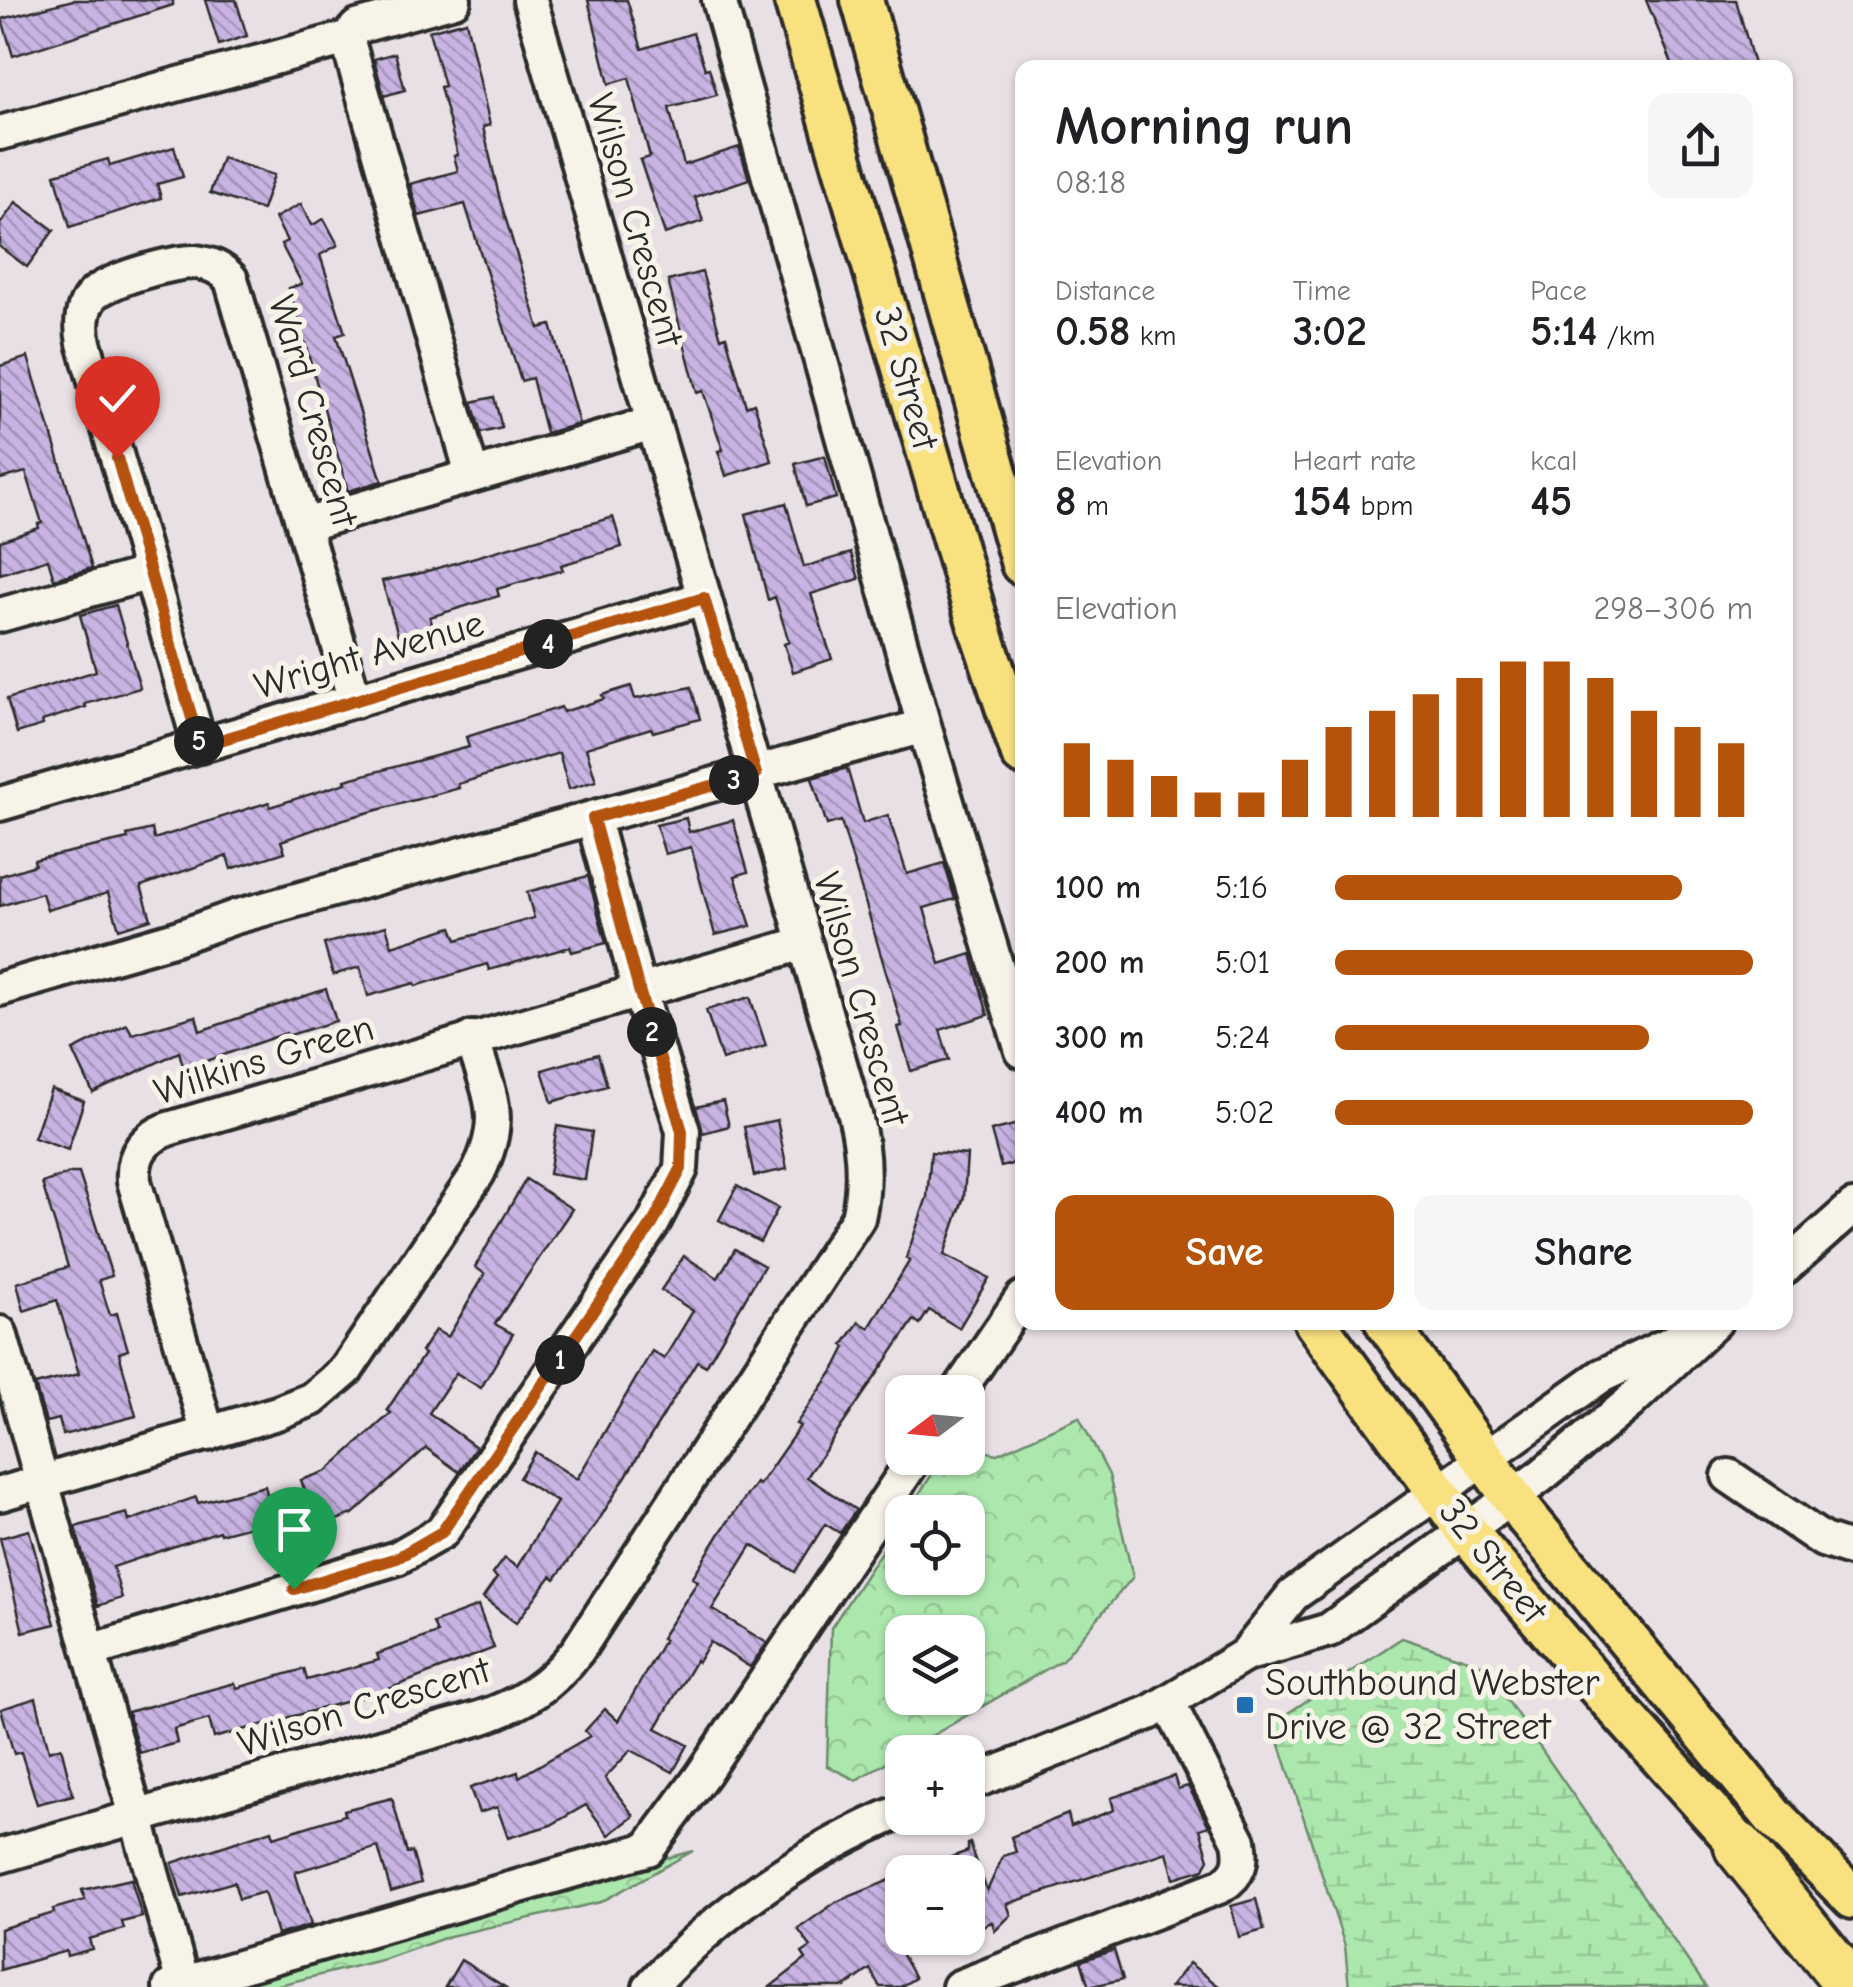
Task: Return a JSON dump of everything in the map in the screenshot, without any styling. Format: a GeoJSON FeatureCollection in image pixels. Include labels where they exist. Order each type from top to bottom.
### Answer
{"type":"FeatureCollection","features":[{"type":"Feature","properties":{"kind":"highway"},"geometry":{"type":"LineString","coordinates":[[1739,1847],[1852,1987]]}},
{"type":"Feature","properties":{"kind":"main road","name":"32 Street"},"geometry":{"type":"LineString","coordinates":[[796,0],[977,620],[1015,733]]}},
{"type":"Feature","properties":{"kind":"main road"},"geometry":{"type":"LineString","coordinates":[[843,0],[901,132]]}},
{"type":"Feature","properties":{"kind":"main road","name":"32 Street"},"geometry":{"type":"LineString","coordinates":[[862,0],[1015,539]]}},
{"type":"Feature","properties":{"kind":"main road","name":"32 Street"},"geometry":{"type":"LineString","coordinates":[[1320,1330],[1467,1532],[1739,1847],[1853,1960]]}},
{"type":"Feature","properties":{"kind":"main road","name":"32 Street"},"geometry":{"type":"LineString","coordinates":[[1392,1330],[1512,1498],[1774,1817],[1853,1898]]}},
{"type":"Feature","properties":{"kind":"street"},"geometry":{"type":"LineString","coordinates":[[0,133],[346,38],[358,27],[454,0]]}},
{"type":"Feature","properties":{"kind":"street","name":"Wilson Crescent"},"geometry":{"type":"LineString","coordinates":[[0,1856],[498,1712],[518,1704],[550,1682],[578,1650],[858,1218],[864,1176],[860,1135],[530,0]]}},
{"type":"Feature","properties":{"kind":"street"},"geometry":{"type":"LineString","coordinates":[[719,0],[924,726],[1015,1028]]}},
{"type":"Feature","properties":{"kind":"street"},"geometry":{"type":"LineString","coordinates":[[346,38],[472,474]]}},
{"type":"Feature","properties":{"kind":"street","name":"Ward Crescent"},"geometry":{"type":"LineString","coordinates":[[200,746],[82,330],[82,316],[92,295],[112,283],[189,262],[217,266],[230,279],[355,701]]}},
{"type":"Feature","properties":{"kind":"street"},"geometry":{"type":"LineString","coordinates":[[304,526],[652,423]]}},
{"type":"Feature","properties":{"kind":"street"},"geometry":{"type":"LineString","coordinates":[[0,615],[150,573]]}},
{"type":"Feature","properties":{"kind":"street","name":"Wright Avenue"},"geometry":{"type":"LineString","coordinates":[[0,804],[704,598]]}},
{"type":"Feature","properties":{"kind":"street"},"geometry":{"type":"LineString","coordinates":[[0,988],[236,917],[924,726]]}},
{"type":"Feature","properties":{"kind":"street"},"geometry":{"type":"LineString","coordinates":[[90,1652],[397,1558],[442,1532],[653,1223],[681,1169],[682,1131],[593,818]]}},
{"type":"Feature","properties":{"kind":"street","name":"Wilkins Green"},"geometry":{"type":"LineString","coordinates":[[208,1434],[134,1181],[132,1167],[148,1139],[168,1129],[472,1038],[804,943]]}},
{"type":"Feature","properties":{"kind":"street"},"geometry":{"type":"LineString","coordinates":[[0,1494],[277,1414],[312,1398],[346,1370],[478,1172],[489,1149],[495,1118],[472,1038]]}},
{"type":"Feature","properties":{"kind":"street"},"geometry":{"type":"LineString","coordinates":[[1793,1260],[1853,1207]]}},
{"type":"Feature","properties":{"kind":"street"},"geometry":{"type":"LineString","coordinates":[[970,1375],[1015,1308]]}},
{"type":"Feature","properties":{"kind":"street"},"geometry":{"type":"LineString","coordinates":[[1246,1655],[1292,1595],[1601,1376],[1699,1330]]}},
{"type":"Feature","properties":{"kind":"street"},"geometry":{"type":"LineString","coordinates":[[985,1777],[1150,1713],[1246,1655],[1330,1630],[1512,1498],[1629,1403],[1707,1330]]}},
{"type":"Feature","properties":{"kind":"street"},"geometry":{"type":"LineString","coordinates":[[0,1334],[136,1816],[176,1985],[648,1849],[704,1774],[904,1475]]}},
{"type":"Feature","properties":{"kind":"street"},"geometry":{"type":"LineString","coordinates":[[1729,1476],[1823,1540],[1853,1550]]}},
{"type":"Feature","properties":{"kind":"street"},"geometry":{"type":"LineString","coordinates":[[959,1987],[1221,1886],[1239,1870],[1239,1841],[1168,1702]]}},
{"type":"Feature","properties":{"kind":"street"},"geometry":{"type":"LineString","coordinates":[[650,1987],[722,1921],[806,1857],[885,1819]]}},
{"type":"Feature","properties":{"kind":"green space"},"geometry":{"type":"Polygon","coordinates":[[[1079,1417],[1109,1475],[1133,1577],[1062,1660],[985,1705],[985,1615],[885,1615],[885,1715],[968,1715],[933,1735],[885,1735],[885,1763],[856,1780],[827,1766],[831,1628],[885,1546],[885,1595],[985,1595],[985,1495],[918,1495],[932,1475],[985,1475],[985,1452],[997,1454],[1079,1417]]]}},
{"type":"Feature","properties":{"kind":"green space"},"geometry":{"type":"Polygon","coordinates":[[[1402,1638],[1483,1665],[1706,1987],[1349,1987],[1345,1946],[1273,1723],[1402,1638]]]}},
{"type":"Feature","properties":{"kind":"green space"},"geometry":{"type":"Polygon","coordinates":[[[693,1851],[601,1902],[450,1936],[385,1959],[271,1987],[211,1987],[417,1924],[693,1851]]]}},
{"type":"Feature","properties":{"kind":"building"},"geometry":{"type":"Polygon","coordinates":[[[73,0],[173,0],[173,5],[13,56],[2,19],[73,0]]]}},
{"type":"Feature","properties":{"kind":"building"},"geometry":{"type":"Polygon","coordinates":[[[205,0],[236,0],[247,36],[219,45],[205,0]]]}},
{"type":"Feature","properties":{"kind":"building"},"geometry":{"type":"Polygon","coordinates":[[[588,0],[627,0],[642,49],[693,33],[717,95],[669,108],[684,165],[739,147],[749,179],[695,197],[703,221],[665,234],[640,160],[650,157],[629,78],[609,84],[588,0]]]}},
{"type":"Feature","properties":{"kind":"building"},"geometry":{"type":"Polygon","coordinates":[[[1646,0],[1736,0],[1753,60],[1671,60],[1646,0]]]}},
{"type":"Feature","properties":{"kind":"building"},"geometry":{"type":"Polygon","coordinates":[[[466,21],[490,125],[483,127],[500,200],[539,328],[551,325],[579,424],[546,433],[532,378],[521,381],[465,204],[419,216],[410,184],[458,171],[454,156],[458,155],[440,87],[444,86],[429,31],[466,21]]]}},
{"type":"Feature","properties":{"kind":"building"},"geometry":{"type":"Polygon","coordinates":[[[395,53],[405,90],[384,96],[374,59],[395,53]]]}},
{"type":"Feature","properties":{"kind":"building"},"geometry":{"type":"Polygon","coordinates":[[[174,147],[183,177],[157,184],[161,198],[70,227],[55,174],[108,159],[110,166],[174,147]]]}},
{"type":"Feature","properties":{"kind":"building"},"geometry":{"type":"Polygon","coordinates":[[[222,158],[274,175],[262,210],[210,193],[222,158]]]}},
{"type":"Feature","properties":{"kind":"building"},"geometry":{"type":"Polygon","coordinates":[[[16,202],[54,230],[27,267],[0,247],[0,224],[16,202]]]}},
{"type":"Feature","properties":{"kind":"building"},"geometry":{"type":"Polygon","coordinates":[[[301,204],[312,225],[324,219],[338,245],[320,255],[345,333],[336,336],[382,481],[348,491],[289,288],[302,284],[281,244],[287,241],[275,218],[301,204]]]}},
{"type":"Feature","properties":{"kind":"building"},"geometry":{"type":"Polygon","coordinates":[[[702,272],[746,406],[754,403],[772,461],[726,476],[718,451],[723,450],[703,391],[697,393],[668,281],[702,272]]]}},
{"type":"Feature","properties":{"kind":"building"},"geometry":{"type":"Polygon","coordinates":[[[28,357],[92,568],[54,579],[48,559],[0,574],[0,541],[39,528],[42,523],[26,472],[0,479],[0,366],[28,357]]]}},
{"type":"Feature","properties":{"kind":"building"},"geometry":{"type":"Polygon","coordinates":[[[494,397],[502,428],[481,433],[472,402],[494,397]]]}},
{"type":"Feature","properties":{"kind":"building"},"geometry":{"type":"Polygon","coordinates":[[[825,456],[836,498],[806,506],[795,464],[825,456]]]}},
{"type":"Feature","properties":{"kind":"building"},"geometry":{"type":"Polygon","coordinates":[[[786,503],[804,567],[851,553],[859,579],[811,594],[832,659],[793,672],[784,644],[789,642],[775,597],[768,600],[746,514],[786,503]]]}},
{"type":"Feature","properties":{"kind":"building"},"geometry":{"type":"Polygon","coordinates":[[[613,517],[622,547],[561,565],[563,570],[497,589],[499,596],[430,617],[433,628],[399,638],[382,581],[613,517]]]}},
{"type":"Feature","properties":{"kind":"building"},"geometry":{"type":"Polygon","coordinates":[[[116,605],[140,688],[85,704],[86,707],[17,733],[7,699],[96,671],[80,615],[116,605]]]}},
{"type":"Feature","properties":{"kind":"building"},"geometry":{"type":"Polygon","coordinates":[[[631,686],[635,699],[691,687],[700,719],[653,732],[651,728],[586,748],[596,781],[569,789],[559,753],[458,784],[459,788],[344,819],[281,841],[285,852],[231,869],[227,856],[141,886],[151,919],[119,929],[108,893],[47,910],[42,893],[0,906],[0,876],[35,865],[34,860],[128,839],[127,835],[152,829],[154,839],[269,802],[270,807],[346,783],[345,780],[469,747],[466,737],[561,707],[563,712],[631,686]]]}},
{"type":"Feature","properties":{"kind":"building"},"geometry":{"type":"Polygon","coordinates":[[[847,768],[863,823],[888,815],[907,874],[944,863],[955,899],[924,908],[940,964],[971,954],[988,1015],[940,1030],[949,1060],[911,1071],[898,1027],[902,1026],[841,821],[827,825],[812,778],[847,768]]]}},
{"type":"Feature","properties":{"kind":"building"},"geometry":{"type":"Polygon","coordinates":[[[686,818],[689,832],[733,820],[748,872],[735,876],[751,926],[715,935],[691,847],[665,854],[656,825],[686,818]]]}},
{"type":"Feature","properties":{"kind":"building"},"geometry":{"type":"Polygon","coordinates":[[[588,876],[606,943],[572,952],[570,947],[489,970],[487,964],[368,996],[360,967],[333,975],[324,944],[386,926],[392,946],[452,927],[457,940],[534,918],[527,892],[588,876]]]}},
{"type":"Feature","properties":{"kind":"building"},"geometry":{"type":"Polygon","coordinates":[[[326,989],[336,1021],[287,1036],[286,1033],[184,1069],[179,1052],[93,1093],[73,1050],[127,1024],[132,1034],[196,1016],[200,1031],[326,989]]]}},
{"type":"Feature","properties":{"kind":"building"},"geometry":{"type":"Polygon","coordinates":[[[750,997],[766,1046],[722,1060],[706,1010],[750,997]]]}},
{"type":"Feature","properties":{"kind":"building"},"geometry":{"type":"Polygon","coordinates":[[[598,1054],[607,1086],[552,1102],[542,1070],[598,1054]]]}},
{"type":"Feature","properties":{"kind":"building"},"geometry":{"type":"Polygon","coordinates":[[[51,1089],[84,1101],[68,1150],[34,1138],[51,1089]]]}},
{"type":"Feature","properties":{"kind":"building"},"geometry":{"type":"Polygon","coordinates":[[[723,1101],[729,1126],[703,1133],[696,1107],[723,1101]]]}},
{"type":"Feature","properties":{"kind":"building"},"geometry":{"type":"Polygon","coordinates":[[[777,1120],[787,1169],[754,1176],[744,1127],[777,1120]]]}},
{"type":"Feature","properties":{"kind":"building"},"geometry":{"type":"Polygon","coordinates":[[[1015,1125],[1015,1163],[1001,1167],[991,1131],[1015,1125]]]}},
{"type":"Feature","properties":{"kind":"building"},"geometry":{"type":"Polygon","coordinates":[[[557,1126],[592,1132],[585,1180],[549,1174],[557,1126]]]}},
{"type":"Feature","properties":{"kind":"building"},"geometry":{"type":"Polygon","coordinates":[[[931,1152],[967,1155],[964,1197],[944,1255],[989,1278],[959,1328],[929,1310],[920,1324],[914,1320],[807,1477],[856,1510],[840,1533],[825,1524],[795,1572],[752,1545],[712,1609],[767,1643],[750,1667],[710,1642],[696,1660],[656,1728],[688,1745],[673,1772],[631,1750],[605,1778],[634,1816],[609,1835],[586,1805],[551,1825],[508,1838],[497,1807],[479,1813],[470,1788],[518,1772],[519,1777],[590,1736],[585,1731],[605,1709],[618,1721],[664,1640],[661,1638],[698,1581],[692,1578],[722,1530],[800,1426],[796,1424],[836,1367],[846,1347],[843,1345],[859,1322],[869,1328],[910,1260],[906,1258],[927,1197],[931,1152]]]}},
{"type":"Feature","properties":{"kind":"building"},"geometry":{"type":"Polygon","coordinates":[[[79,1173],[112,1276],[99,1280],[110,1315],[117,1313],[128,1350],[119,1353],[136,1416],[63,1435],[59,1419],[46,1422],[35,1385],[79,1374],[57,1300],[24,1311],[17,1283],[68,1267],[42,1183],[79,1173]]]}},
{"type":"Feature","properties":{"kind":"building"},"geometry":{"type":"Polygon","coordinates":[[[526,1179],[572,1209],[495,1324],[513,1334],[481,1388],[456,1373],[429,1413],[476,1447],[459,1472],[426,1448],[353,1514],[318,1527],[301,1480],[327,1471],[391,1413],[387,1410],[435,1330],[448,1337],[485,1274],[475,1267],[526,1179]]]}},
{"type":"Feature","properties":{"kind":"building"},"geometry":{"type":"Polygon","coordinates":[[[737,1186],[778,1208],[760,1242],[719,1220],[737,1186]]]}},
{"type":"Feature","properties":{"kind":"building"},"geometry":{"type":"Polygon","coordinates":[[[735,1249],[764,1266],[706,1366],[697,1361],[597,1523],[516,1623],[483,1598],[497,1578],[492,1574],[504,1558],[517,1567],[557,1502],[519,1478],[535,1452],[577,1479],[652,1351],[664,1359],[693,1311],[661,1290],[684,1256],[718,1278],[735,1249]]]}},
{"type":"Feature","properties":{"kind":"building"},"geometry":{"type":"Polygon","coordinates":[[[265,1486],[274,1520],[220,1534],[219,1531],[113,1567],[122,1598],[98,1606],[75,1527],[127,1513],[129,1521],[196,1497],[198,1503],[265,1486]]]}},
{"type":"Feature","properties":{"kind":"building"},"geometry":{"type":"Polygon","coordinates":[[[29,1530],[55,1624],[23,1632],[0,1538],[29,1530]]]}},
{"type":"Feature","properties":{"kind":"building"},"geometry":{"type":"Polygon","coordinates":[[[478,1606],[494,1648],[381,1692],[214,1738],[209,1719],[174,1729],[177,1743],[139,1753],[128,1712],[235,1683],[237,1688],[304,1669],[307,1680],[379,1660],[377,1654],[437,1633],[433,1623],[478,1606]]]}},
{"type":"Feature","properties":{"kind":"building"},"geometry":{"type":"Polygon","coordinates":[[[36,1698],[49,1751],[61,1747],[73,1795],[37,1804],[21,1752],[14,1754],[1,1709],[36,1698]]]}},
{"type":"Feature","properties":{"kind":"building"},"geometry":{"type":"Polygon","coordinates":[[[1174,1776],[1178,1789],[1188,1786],[1209,1826],[1200,1829],[1209,1859],[1204,1869],[1174,1878],[1167,1852],[1007,1904],[1011,1915],[995,1931],[992,1922],[985,1925],[985,1885],[987,1891],[1003,1856],[1016,1852],[1011,1837],[1068,1814],[1071,1826],[1114,1810],[1111,1798],[1174,1776]]]}},
{"type":"Feature","properties":{"kind":"building"},"geometry":{"type":"Polygon","coordinates":[[[392,1798],[407,1853],[412,1852],[421,1883],[391,1892],[378,1847],[295,1872],[311,1925],[277,1935],[264,1892],[239,1899],[234,1882],[182,1897],[172,1863],[272,1830],[274,1837],[345,1815],[344,1810],[392,1798]]]}},
{"type":"Feature","properties":{"kind":"building"},"geometry":{"type":"Polygon","coordinates":[[[970,1843],[974,1855],[957,1855],[968,1851],[970,1843]]]}},
{"type":"Feature","properties":{"kind":"building"},"geometry":{"type":"Polygon","coordinates":[[[131,1879],[142,1917],[122,1922],[124,1929],[89,1939],[92,1949],[67,1956],[66,1951],[0,1970],[0,1929],[85,1900],[82,1890],[131,1879]]]}},
{"type":"Feature","properties":{"kind":"building"},"geometry":{"type":"Polygon","coordinates":[[[885,1882],[885,1955],[902,1955],[915,1978],[900,1987],[880,1987],[870,1969],[845,1987],[770,1987],[806,1959],[802,1953],[811,1947],[798,1929],[836,1902],[885,1882]]]}},
{"type":"Feature","properties":{"kind":"building"},"geometry":{"type":"Polygon","coordinates":[[[1256,1899],[1264,1930],[1239,1937],[1231,1906],[1256,1899]]]}},
{"type":"Feature","properties":{"kind":"building"},"geometry":{"type":"Polygon","coordinates":[[[1114,1950],[1123,1979],[1089,1987],[1081,1961],[1114,1950]]]}},
{"type":"Feature","properties":{"kind":"building"},"geometry":{"type":"Polygon","coordinates":[[[461,1960],[505,1987],[445,1987],[461,1960]]]}},
{"type":"Feature","properties":{"kind":"building"},"geometry":{"type":"Polygon","coordinates":[[[1189,1963],[1220,1987],[1170,1987],[1189,1963]]]}},
{"type":"Feature","properties":{"kind":"place","name":"Southbound Webster Drive @ 32 Street"},"geometry":{"type":"Point","coordinates":[1245,1705]}},
{"type":"Feature","properties":{"kind":"route"},"geometry":{"type":"LineString","coordinates":[[117,458],[200,746],[704,598],[756,774],[593,818],[682,1131],[681,1169],[653,1223],[442,1532],[397,1558],[294,1589]]}}]}
